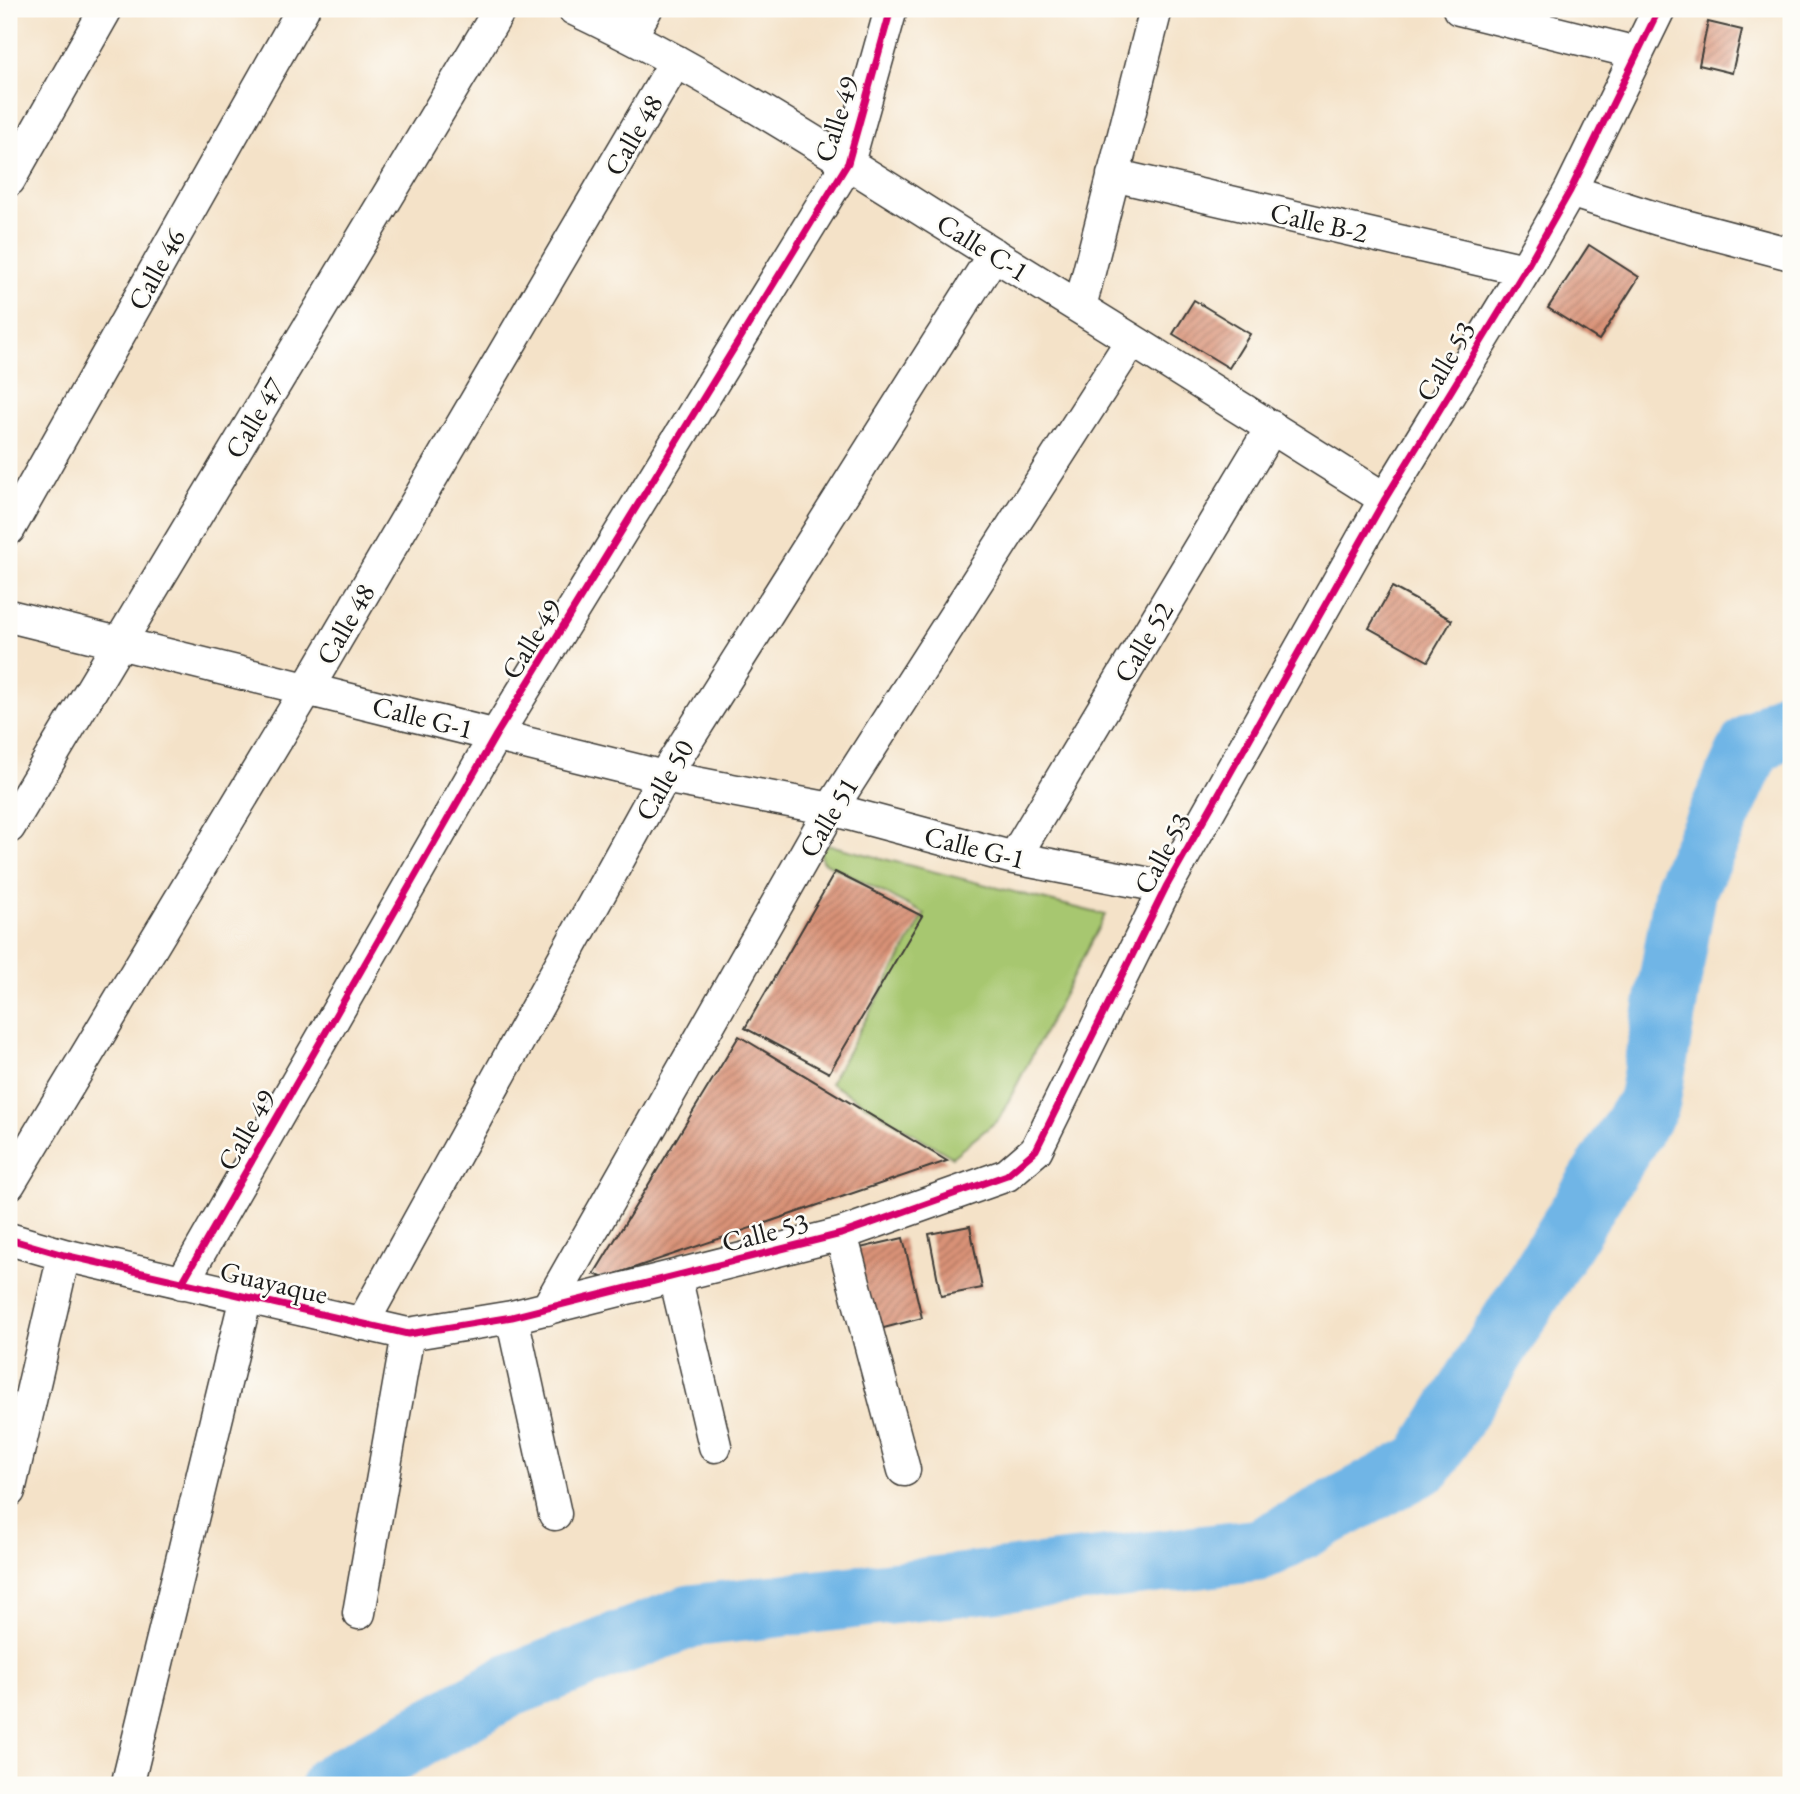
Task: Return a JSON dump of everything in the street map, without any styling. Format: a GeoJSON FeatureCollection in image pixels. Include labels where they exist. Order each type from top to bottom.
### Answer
{"type":"FeatureCollection","features":[{"type":"Feature","properties":{"kind":"street"},"geometry":{"type":"LineString","coordinates":[[9,180],[106,9]]}},
{"type":"Feature","properties":{"kind":"street","name":"Calle 46"},"geometry":{"type":"LineString","coordinates":[[9,529],[303,9]]}},
{"type":"Feature","properties":{"kind":"street","name":"Calle 47"},"geometry":{"type":"LineString","coordinates":[[9,827],[500,9]]}},
{"type":"Feature","properties":{"kind":"street","name":"Calle C-1"},"geometry":{"type":"LineString","coordinates":[[574,9],[638,22],[676,61],[848,163],[1385,499]]}},
{"type":"Feature","properties":{"kind":"street","name":"Calle 49"},"geometry":{"type":"LineString","coordinates":[[182,1283],[496,735],[848,163],[891,9]]}},
{"type":"Feature","properties":{"kind":"street"},"geometry":{"type":"LineString","coordinates":[[1080,307],[1156,9]]}},
{"type":"Feature","properties":{"kind":"street"},"geometry":{"type":"LineString","coordinates":[[1458,9],[1637,53]]}},
{"type":"Feature","properties":{"kind":"street","name":"Calle 53"},"geometry":{"type":"LineString","coordinates":[[408,1334],[547,1309],[841,1234],[1007,1175],[1036,1150],[1166,887],[1385,499],[1525,270],[1570,191],[1659,9]]}},
{"type":"Feature","properties":{"kind":"street","name":"Calle 48"},"geometry":{"type":"LineString","coordinates":[[9,1185],[307,689],[676,61]]}},
{"type":"Feature","properties":{"kind":"street","name":"Calle B-2"},"geometry":{"type":"LineString","coordinates":[[1113,175],[1525,270]]}},
{"type":"Feature","properties":{"kind":"street"},"geometry":{"type":"LineString","coordinates":[[1570,191],[1658,219],[1791,254]]}},
{"type":"Feature","properties":{"kind":"street","name":"Calle 50"},"geometry":{"type":"LineString","coordinates":[[362,1324],[664,777],[994,254]]}},
{"type":"Feature","properties":{"kind":"street","name":"Calle 51"},"geometry":{"type":"LineString","coordinates":[[547,1309],[831,810],[1132,340]]}},
{"type":"Feature","properties":{"kind":"street","name":"Calle 52"},"geometry":{"type":"LineString","coordinates":[[1014,858],[1272,427]]}},
{"type":"Feature","properties":{"kind":"street","name":"Calle G-1"},"geometry":{"type":"LineString","coordinates":[[9,616],[664,777],[831,810],[1014,858],[1166,887]]}},
{"type":"Feature","properties":{"kind":"street"},"geometry":{"type":"LineString","coordinates":[[841,1234],[904,1470]]}},
{"type":"Feature","properties":{"kind":"street","name":"Guayaque"},"geometry":{"type":"LineString","coordinates":[[9,1239],[64,1255],[408,1334]]}},
{"type":"Feature","properties":{"kind":"street"},"geometry":{"type":"LineString","coordinates":[[9,1491],[64,1255]]}},
{"type":"Feature","properties":{"kind":"street"},"geometry":{"type":"LineString","coordinates":[[675,1276],[715,1446]]}},
{"type":"Feature","properties":{"kind":"street"},"geometry":{"type":"LineString","coordinates":[[129,1778],[246,1297]]}},
{"type":"Feature","properties":{"kind":"street"},"geometry":{"type":"LineString","coordinates":[[512,1317],[555,1514]]}},
{"type":"Feature","properties":{"kind":"street"},"geometry":{"type":"LineString","coordinates":[[359,1612],[408,1334]]}},
{"type":"Feature","properties":{"kind":"green space"},"geometry":{"type":"Polygon","coordinates":[[[829,845],[1105,915],[999,1119],[952,1157],[830,1083],[925,914],[822,861],[820,850],[829,845]]]}},
{"type":"Feature","properties":{"kind":"building"},"geometry":{"type":"Polygon","coordinates":[[[1708,22],[1742,30],[1732,73],[1699,65],[1708,22]]]}},
{"type":"Feature","properties":{"kind":"building"},"geometry":{"type":"Polygon","coordinates":[[[1589,245],[1639,277],[1599,340],[1548,308],[1589,245]]]}},
{"type":"Feature","properties":{"kind":"building"},"geometry":{"type":"Polygon","coordinates":[[[1194,300],[1250,334],[1229,368],[1173,334],[1194,300]]]}},
{"type":"Feature","properties":{"kind":"building"},"geometry":{"type":"Polygon","coordinates":[[[1392,587],[1452,620],[1428,661],[1369,628],[1392,587]]]}},
{"type":"Feature","properties":{"kind":"building"},"geometry":{"type":"Polygon","coordinates":[[[835,872],[922,916],[829,1073],[745,1028],[835,872]]]}},
{"type":"Feature","properties":{"kind":"building"},"geometry":{"type":"Polygon","coordinates":[[[739,1036],[947,1161],[604,1278],[594,1274],[739,1036]]]}},
{"type":"Feature","properties":{"kind":"building"},"geometry":{"type":"Polygon","coordinates":[[[970,1226],[982,1288],[941,1296],[929,1234],[970,1226]]]}},
{"type":"Feature","properties":{"kind":"building"},"geometry":{"type":"Polygon","coordinates":[[[903,1238],[922,1318],[876,1330],[856,1249],[903,1238]]]}},
{"type":"Feature","properties":{"kind":"waterway"},"geometry":{"type":"LineString","coordinates":[[332,1785],[509,1686],[691,1616],[1260,1550],[1424,1463],[1649,1102],[1686,888],[1751,746],[1791,720]]}},
{"type":"Feature","properties":{"kind":"cycle path"},"geometry":{"type":"LineString","coordinates":[[182,1283],[496,735],[848,163],[891,9]]}},
{"type":"Feature","properties":{"kind":"cycle path"},"geometry":{"type":"LineString","coordinates":[[9,1239],[64,1255],[408,1334],[512,1317],[841,1234],[1007,1175],[1036,1150],[1166,887],[1385,499],[1525,270],[1570,191],[1659,9]]}}]}
